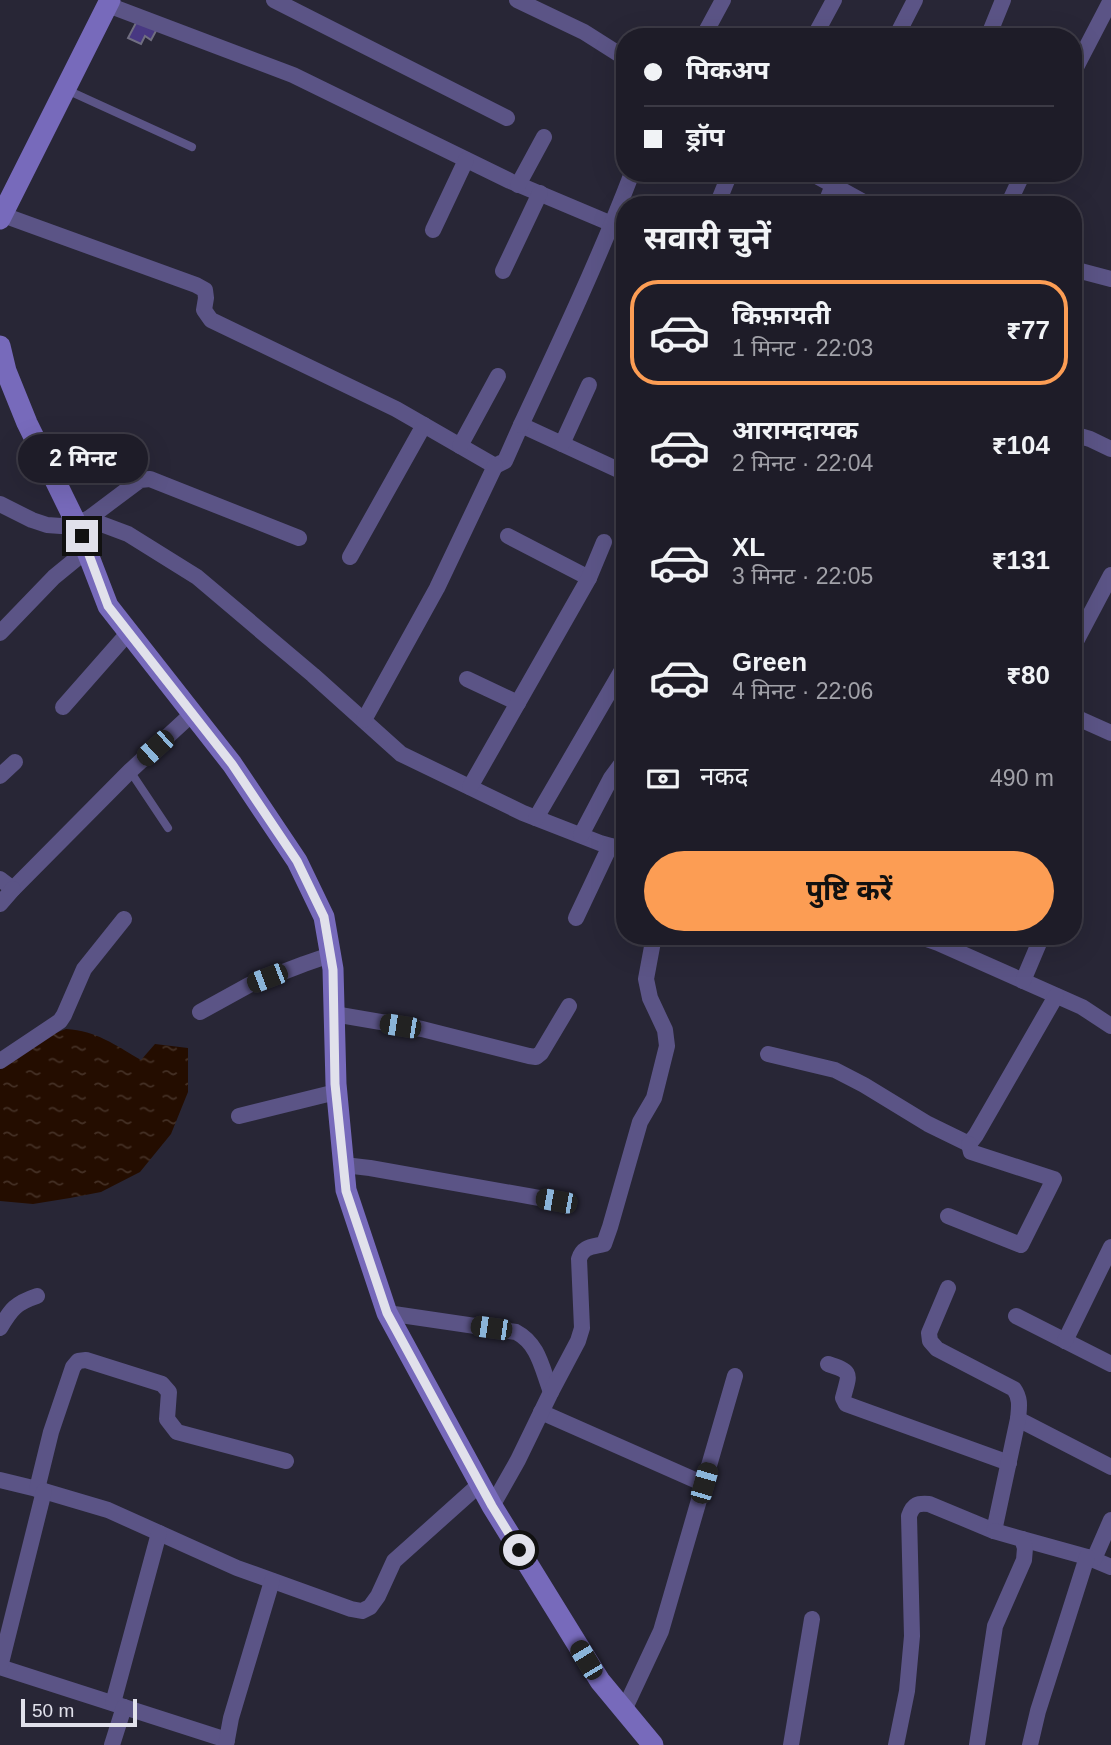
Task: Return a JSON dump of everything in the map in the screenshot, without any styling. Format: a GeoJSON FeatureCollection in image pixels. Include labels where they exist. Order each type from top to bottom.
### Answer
{"type":"FeatureCollection","features":[{"type":"Feature","properties":{"kind":"street"},"geometry":{"type":"LineString","coordinates":[[274,0],[507,118]]}},
{"type":"Feature","properties":{"kind":"street"},"geometry":{"type":"LineString","coordinates":[[517,0],[536,4],[616,52]]}},
{"type":"Feature","properties":{"kind":"street"},"geometry":{"type":"LineString","coordinates":[[708,28],[723,0]]}},
{"type":"Feature","properties":{"kind":"street"},"geometry":{"type":"LineString","coordinates":[[819,28],[834,0]]}},
{"type":"Feature","properties":{"kind":"street"},"geometry":{"type":"LineString","coordinates":[[901,28],[915,0]]}},
{"type":"Feature","properties":{"kind":"street"},"geometry":{"type":"LineString","coordinates":[[992,28],[1003,0]]}},
{"type":"Feature","properties":{"kind":"street"},"geometry":{"type":"LineString","coordinates":[[1082,56],[1111,0]]}},
{"type":"Feature","properties":{"kind":"street"},"geometry":{"type":"LineString","coordinates":[[495,466],[396,409],[211,320],[204,310],[205,290],[196,285],[1,217],[109,2],[293,75],[519,185],[612,224]]}},
{"type":"Feature","properties":{"kind":"street"},"geometry":{"type":"LineString","coordinates":[[519,185],[544,137]]}},
{"type":"Feature","properties":{"kind":"street"},"geometry":{"type":"LineString","coordinates":[[433,230],[466,160]]}},
{"type":"Feature","properties":{"kind":"street"},"geometry":{"type":"LineString","coordinates":[[828,182],[853,196]]}},
{"type":"Feature","properties":{"kind":"street"},"geometry":{"type":"LineString","coordinates":[[829,196],[833,185]]}},
{"type":"Feature","properties":{"kind":"street"},"geometry":{"type":"LineString","coordinates":[[503,271],[540,193]]}},
{"type":"Feature","properties":{"kind":"street"},"geometry":{"type":"LineString","coordinates":[[364,720],[437,588],[495,466],[505,461],[616,214]]}},
{"type":"Feature","properties":{"kind":"street"},"geometry":{"type":"LineString","coordinates":[[1082,270],[1110,275]]}},
{"type":"Feature","properties":{"kind":"street"},"geometry":{"type":"LineString","coordinates":[[0,346],[6,371],[27,423],[82,521],[87,550],[108,606],[232,764],[297,861],[324,917],[333,970],[336,1092],[346,1191],[387,1313],[492,1506],[600,1681],[653,1745]]}},
{"type":"Feature","properties":{"kind":"street"},"geometry":{"type":"LineString","coordinates":[[460,446],[498,376]]}},
{"type":"Feature","properties":{"kind":"street"},"geometry":{"type":"LineString","coordinates":[[562,444],[589,385]]}},
{"type":"Feature","properties":{"kind":"street"},"geometry":{"type":"LineString","coordinates":[[350,557],[424,425]]}},
{"type":"Feature","properties":{"kind":"street"},"geometry":{"type":"LineString","coordinates":[[520,425],[616,469]]}},
{"type":"Feature","properties":{"kind":"street"},"geometry":{"type":"LineString","coordinates":[[1082,437],[1111,449]]}},
{"type":"Feature","properties":{"kind":"street"},"geometry":{"type":"LineString","coordinates":[[82,521],[140,480],[150,479],[299,538]]}},
{"type":"Feature","properties":{"kind":"street"},"geometry":{"type":"LineString","coordinates":[[0,504],[47,525],[99,522],[128,534],[197,577],[401,754],[536,818],[616,848]]}},
{"type":"Feature","properties":{"kind":"street"},"geometry":{"type":"LineString","coordinates":[[508,536],[589,578]]}},
{"type":"Feature","properties":{"kind":"street"},"geometry":{"type":"LineString","coordinates":[[470,787],[589,578],[604,542]]}},
{"type":"Feature","properties":{"kind":"street"},"geometry":{"type":"LineString","coordinates":[[0,633],[54,577],[87,550]]}},
{"type":"Feature","properties":{"kind":"street"},"geometry":{"type":"LineString","coordinates":[[1082,630],[1111,575]]}},
{"type":"Feature","properties":{"kind":"street"},"geometry":{"type":"LineString","coordinates":[[63,708],[129,632]]}},
{"type":"Feature","properties":{"kind":"street"},"geometry":{"type":"LineString","coordinates":[[467,679],[518,703]]}},
{"type":"Feature","properties":{"kind":"street"},"geometry":{"type":"LineString","coordinates":[[536,818],[616,680]]}},
{"type":"Feature","properties":{"kind":"street"},"geometry":{"type":"LineString","coordinates":[[0,904],[130,771],[192,713]]}},
{"type":"Feature","properties":{"kind":"street"},"geometry":{"type":"LineString","coordinates":[[1082,720],[1111,733]]}},
{"type":"Feature","properties":{"kind":"street"},"geometry":{"type":"LineString","coordinates":[[0,776],[15,762]]}},
{"type":"Feature","properties":{"kind":"street"},"geometry":{"type":"LineString","coordinates":[[581,835],[616,771]]}},
{"type":"Feature","properties":{"kind":"street"},"geometry":{"type":"LineString","coordinates":[[576,918],[616,850]]}},
{"type":"Feature","properties":{"kind":"street"},"geometry":{"type":"LineString","coordinates":[[0,879],[13,889]]}},
{"type":"Feature","properties":{"kind":"street"},"geometry":{"type":"LineString","coordinates":[[0,1061],[60,1021],[84,969],[124,919]]}},
{"type":"Feature","properties":{"kind":"street"},"geometry":{"type":"LineString","coordinates":[[492,1506],[578,1341],[582,1328],[579,1259],[586,1248],[604,1244],[639,1122],[654,1098],[667,1046],[665,1030],[650,998],[646,979],[652,945]]}},
{"type":"Feature","properties":{"kind":"street"},"geometry":{"type":"LineString","coordinates":[[942,945],[1082,1007],[1111,1026]]}},
{"type":"Feature","properties":{"kind":"street"},"geometry":{"type":"LineString","coordinates":[[1023,981],[1038,945]]}},
{"type":"Feature","properties":{"kind":"street"},"geometry":{"type":"LineString","coordinates":[[200,1012],[248,985],[331,955]]}},
{"type":"Feature","properties":{"kind":"street"},"geometry":{"type":"LineString","coordinates":[[969,1144],[1056,996]]}},
{"type":"Feature","properties":{"kind":"street"},"geometry":{"type":"LineString","coordinates":[[334,1014],[422,1029],[536,1057],[569,1006]]}},
{"type":"Feature","properties":{"kind":"street"},"geometry":{"type":"LineString","coordinates":[[768,1054],[835,1070],[928,1124],[969,1144],[971,1152],[1054,1179],[1021,1245],[948,1216]]}},
{"type":"Feature","properties":{"kind":"street"},"geometry":{"type":"LineString","coordinates":[[239,1116],[336,1092]]}},
{"type":"Feature","properties":{"kind":"street"},"geometry":{"type":"LineString","coordinates":[[344,1165],[556,1201]]}},
{"type":"Feature","properties":{"kind":"street"},"geometry":{"type":"LineString","coordinates":[[1065,1340],[1111,1247]]}},
{"type":"Feature","properties":{"kind":"street"},"geometry":{"type":"LineString","coordinates":[[948,1288],[929,1333],[930,1341],[937,1349],[1014,1389],[1019,1401],[1018,1419],[995,1531]]}},
{"type":"Feature","properties":{"kind":"street"},"geometry":{"type":"LineString","coordinates":[[0,1328],[10,1312],[21,1302],[37,1296]]}},
{"type":"Feature","properties":{"kind":"street"},"geometry":{"type":"LineString","coordinates":[[387,1313],[516,1332],[534,1345],[551,1392]]}},
{"type":"Feature","properties":{"kind":"street"},"geometry":{"type":"LineString","coordinates":[[1016,1316],[1111,1364]]}},
{"type":"Feature","properties":{"kind":"street"},"geometry":{"type":"LineString","coordinates":[[272,1581],[226,1743],[0,1667],[51,1432],[73,1367],[78,1361],[86,1360],[162,1384],[169,1392],[167,1419],[177,1432],[286,1461]]}},
{"type":"Feature","properties":{"kind":"street"},"geometry":{"type":"LineString","coordinates":[[828,1364],[844,1369],[847,1373],[843,1398],[846,1404],[1009,1463]]}},
{"type":"Feature","properties":{"kind":"street"},"geometry":{"type":"LineString","coordinates":[[624,1710],[662,1631],[735,1376]]}},
{"type":"Feature","properties":{"kind":"street"},"geometry":{"type":"LineString","coordinates":[[541,1412],[704,1483]]}},
{"type":"Feature","properties":{"kind":"street"},"geometry":{"type":"LineString","coordinates":[[1018,1419],[1111,1468]]}},
{"type":"Feature","properties":{"kind":"street"},"geometry":{"type":"LineString","coordinates":[[0,1480],[108,1510],[237,1569],[362,1611],[370,1607],[379,1596],[394,1561],[480,1483]]}},
{"type":"Feature","properties":{"kind":"street"},"geometry":{"type":"LineString","coordinates":[[896,1745],[911,1664],[909,1516],[912,1508],[920,1503],[929,1504],[995,1531],[1090,1558],[1111,1567]]}},
{"type":"Feature","properties":{"kind":"street"},"geometry":{"type":"LineString","coordinates":[[1030,1745],[1038,1711],[1090,1558],[1111,1520]]}},
{"type":"Feature","properties":{"kind":"street"},"geometry":{"type":"LineString","coordinates":[[112,1745],[118,1705],[159,1533]]}},
{"type":"Feature","properties":{"kind":"street"},"geometry":{"type":"LineString","coordinates":[[977,1745],[995,1626],[1024,1560],[1025,1548],[1022,1539]]}},
{"type":"Feature","properties":{"kind":"street"},"geometry":{"type":"LineString","coordinates":[[791,1745],[811,1619]]}},
{"type":"Feature","properties":{"kind":"lane"},"geometry":{"type":"LineString","coordinates":[[66,89],[192,147]]}},
{"type":"Feature","properties":{"kind":"lane"},"geometry":{"type":"LineString","coordinates":[[130,771],[168,828]]}},
{"type":"Feature","properties":{"kind":"water"},"geometry":{"type":"Polygon","coordinates":[[[66,1029],[96,1036],[141,1060],[155,1044],[188,1048],[188,1092],[171,1134],[140,1172],[101,1192],[33,1204],[0,1201],[0,1062],[37,1040],[66,1029]]]}},
{"type":"Feature","properties":{"kind":"building"},"geometry":{"type":"Polygon","coordinates":[[[138,19],[157,29],[151,40],[145,36],[141,44],[128,38],[138,19]]]}},
{"type":"Feature","properties":{"kind":"route"},"geometry":{"type":"LineString","coordinates":[[82,536],[108,606],[232,764],[297,861],[324,917],[333,970],[335,1084],[346,1191],[387,1313],[492,1506],[519,1550]]}}]}
